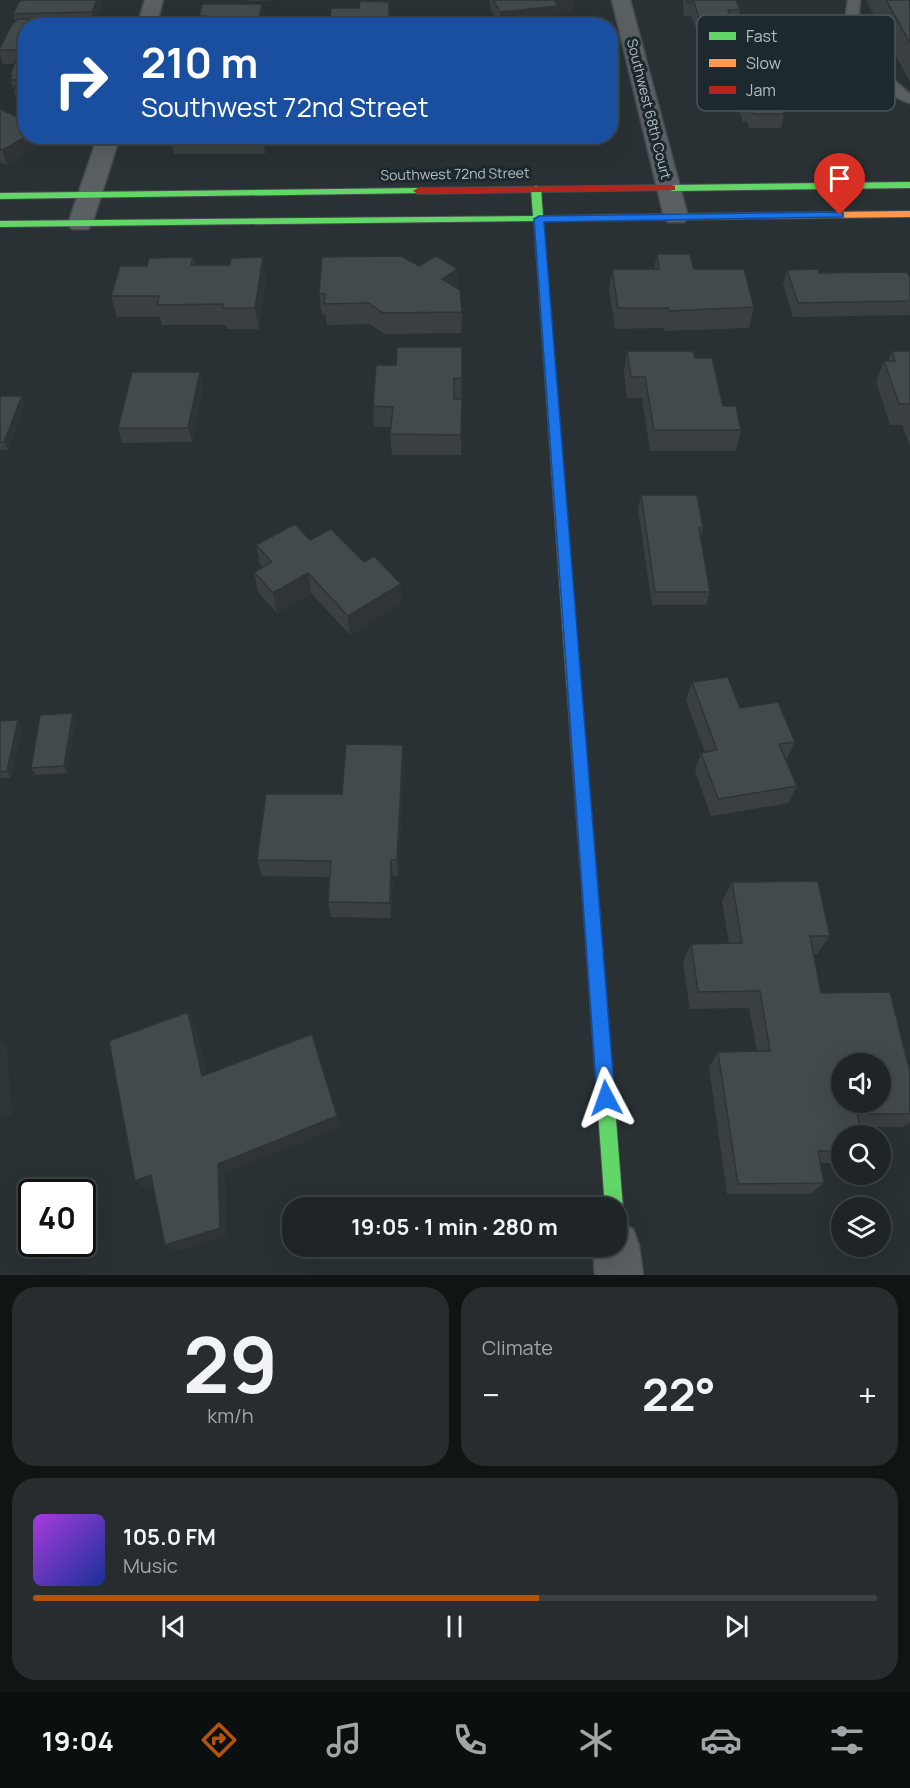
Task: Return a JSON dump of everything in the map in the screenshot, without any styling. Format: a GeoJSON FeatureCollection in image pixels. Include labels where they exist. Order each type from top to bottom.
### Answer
{"type":"FeatureCollection","features":[{"type":"Feature","properties":{"kind":"main road","name":"Southwest 72nd Street"},"geometry":{"type":"LineString","coordinates":[[0,196],[910,185]]}},
{"type":"Feature","properties":{"kind":"main road"},"geometry":{"type":"LineString","coordinates":[[537,189],[613,1197]]}},
{"type":"Feature","properties":{"kind":"main road"},"geometry":{"type":"LineString","coordinates":[[0,224],[910,214]]}},
{"type":"Feature","properties":{"kind":"street"},"geometry":{"type":"LineString","coordinates":[[148,18],[154,0]]}},
{"type":"Feature","properties":{"kind":"street","name":"Southwest 68th Court"},"geometry":{"type":"LineString","coordinates":[[621,0],[676,217]]}},
{"type":"Feature","properties":{"kind":"street"},"geometry":{"type":"LineString","coordinates":[[80,224],[106,144]]}},
{"type":"Feature","properties":{"kind":"street"},"geometry":{"type":"LineString","coordinates":[[617,1257],[618,1275]]}},
{"type":"Feature","properties":{"kind":"lane"},"geometry":{"type":"LineString","coordinates":[[853,15],[854,0]]}},
{"type":"Feature","properties":{"kind":"lane"},"geometry":{"type":"LineString","coordinates":[[895,90],[910,99]]}},
{"type":"Feature","properties":{"kind":"building"},"geometry":{"type":"Polygon","coordinates":[[[23,0],[97,0],[92,12],[13,14],[19,2],[23,0]]]}},
{"type":"Feature","properties":{"kind":"building"},"geometry":{"type":"Polygon","coordinates":[[[493,0],[554,0],[558,6],[500,12],[493,0]]]}},
{"type":"Feature","properties":{"kind":"building"},"geometry":{"type":"Polygon","coordinates":[[[686,0],[736,0],[740,10],[728,10],[730,15],[698,15],[694,2],[686,2],[686,0]]]}},
{"type":"Feature","properties":{"kind":"building"},"geometry":{"type":"Polygon","coordinates":[[[886,0],[910,0],[910,43],[895,15],[886,0]]]}},
{"type":"Feature","properties":{"kind":"building"},"geometry":{"type":"Polygon","coordinates":[[[360,1],[389,2],[389,17],[330,18],[331,8],[359,8],[360,1]]]}},
{"type":"Feature","properties":{"kind":"building"},"geometry":{"type":"Polygon","coordinates":[[[202,4],[262,4],[259,18],[199,16],[202,4]]]}},
{"type":"Feature","properties":{"kind":"building"},"geometry":{"type":"Polygon","coordinates":[[[18,19],[18,50],[0,50],[0,48],[11,26],[18,19]]]}},
{"type":"Feature","properties":{"kind":"building"},"geometry":{"type":"Polygon","coordinates":[[[18,60],[18,80],[10,80],[12,75],[10,75],[18,60]]]}},
{"type":"Feature","properties":{"kind":"building"},"geometry":{"type":"Polygon","coordinates":[[[0,109],[18,117],[18,141],[0,150],[0,109]]]}},
{"type":"Feature","properties":{"kind":"building"},"geometry":{"type":"Polygon","coordinates":[[[752,111],[783,111],[784,114],[753,114],[752,111]]]}},
{"type":"Feature","properties":{"kind":"building"},"geometry":{"type":"Polygon","coordinates":[[[657,254],[690,254],[694,269],[744,269],[754,307],[669,311],[668,308],[618,308],[612,269],[659,269],[657,254]]]}},
{"type":"Feature","properties":{"kind":"building"},"geometry":{"type":"Polygon","coordinates":[[[401,256],[419,266],[436,256],[458,269],[442,279],[460,290],[462,312],[383,313],[368,303],[324,304],[325,294],[319,294],[322,257],[401,256]]]}},
{"type":"Feature","properties":{"kind":"building"},"geometry":{"type":"Polygon","coordinates":[[[193,257],[191,265],[230,265],[231,258],[263,257],[255,308],[223,308],[223,304],[157,305],[159,296],[111,296],[120,266],[147,266],[149,258],[193,257]]]}},
{"type":"Feature","properties":{"kind":"building"},"geometry":{"type":"Polygon","coordinates":[[[818,269],[819,273],[907,272],[910,278],[910,301],[798,303],[787,270],[818,269]]]}},
{"type":"Feature","properties":{"kind":"building"},"geometry":{"type":"Polygon","coordinates":[[[397,347],[462,347],[462,378],[454,379],[454,399],[462,399],[461,435],[390,434],[393,407],[373,406],[376,365],[396,365],[397,347]]]}},
{"type":"Feature","properties":{"kind":"building"},"geometry":{"type":"Polygon","coordinates":[[[627,351],[693,351],[695,358],[712,358],[723,406],[736,406],[741,430],[654,430],[645,377],[631,377],[627,351]]]}},
{"type":"Feature","properties":{"kind":"building"},"geometry":{"type":"Polygon","coordinates":[[[892,351],[910,351],[910,404],[899,404],[884,361],[895,361],[892,351]]]}},
{"type":"Feature","properties":{"kind":"building"},"geometry":{"type":"Polygon","coordinates":[[[132,372],[200,372],[188,428],[118,428],[132,372]]]}},
{"type":"Feature","properties":{"kind":"building"},"geometry":{"type":"Polygon","coordinates":[[[0,396],[22,396],[4,442],[0,442],[0,396]]]}},
{"type":"Feature","properties":{"kind":"building"},"geometry":{"type":"Polygon","coordinates":[[[641,495],[697,495],[703,528],[699,528],[710,592],[655,592],[641,495]]]}},
{"type":"Feature","properties":{"kind":"building"},"geometry":{"type":"Polygon","coordinates":[[[295,524],[310,540],[331,529],[364,562],[374,556],[401,584],[348,616],[308,573],[273,593],[254,572],[272,562],[256,545],[295,524]]]}},
{"type":"Feature","properties":{"kind":"building"},"geometry":{"type":"Polygon","coordinates":[[[728,677],[740,708],[778,702],[795,742],[779,744],[797,786],[718,799],[701,753],[717,750],[692,682],[728,677]]]}},
{"type":"Feature","properties":{"kind":"building"},"geometry":{"type":"Polygon","coordinates":[[[73,713],[64,766],[31,768],[40,715],[73,713]]]}},
{"type":"Feature","properties":{"kind":"building"},"geometry":{"type":"Polygon","coordinates":[[[18,720],[7,771],[0,772],[0,721],[18,720]]]}},
{"type":"Feature","properties":{"kind":"building"},"geometry":{"type":"Polygon","coordinates":[[[346,744],[403,745],[397,860],[391,860],[390,903],[328,902],[331,861],[257,860],[266,794],[342,794],[346,744]]]}},
{"type":"Feature","properties":{"kind":"building"},"geometry":{"type":"Polygon","coordinates":[[[818,881],[830,936],[810,936],[821,993],[890,992],[910,1072],[910,1114],[857,1114],[860,1125],[831,1125],[831,1151],[818,1151],[824,1183],[738,1184],[718,1052],[770,1051],[760,991],[698,992],[691,944],[742,943],[732,882],[818,881]]]}},
{"type":"Feature","properties":{"kind":"building"},"geometry":{"type":"Polygon","coordinates":[[[188,1012],[202,1076],[312,1034],[337,1116],[218,1164],[220,1228],[165,1245],[151,1175],[135,1181],[109,1041],[188,1012]]]}},
{"type":"Feature","properties":{"kind":"building"},"geometry":{"type":"Polygon","coordinates":[[[0,1074],[2,1108],[0,1108],[0,1074]]]}},
{"type":"Feature","properties":{"kind":"traffic: fast"},"geometry":{"type":"LineString","coordinates":[[672,188],[910,185]]}},
{"type":"Feature","properties":{"kind":"traffic: fast"},"geometry":{"type":"LineString","coordinates":[[536,189],[574,690]]}},
{"type":"Feature","properties":{"kind":"traffic: fast"},"geometry":{"type":"LineString","coordinates":[[0,196],[418,191]]}},
{"type":"Feature","properties":{"kind":"traffic: fast"},"geometry":{"type":"LineString","coordinates":[[0,224],[588,218]]}},
{"type":"Feature","properties":{"kind":"traffic: fast"},"geometry":{"type":"LineString","coordinates":[[591,904],[613,1197]]}},
{"type":"Feature","properties":{"kind":"traffic: slow"},"geometry":{"type":"LineString","coordinates":[[588,218],[910,214]]}},
{"type":"Feature","properties":{"kind":"traffic: jam"},"geometry":{"type":"LineString","coordinates":[[418,191],[672,188]]}},
{"type":"Feature","properties":{"kind":"traffic: jam"},"geometry":{"type":"LineString","coordinates":[[574,690],[591,904]]}},
{"type":"Feature","properties":{"kind":"route"},"geometry":{"type":"LineString","coordinates":[[606,1098],[539,219],[840,215]]}}]}
